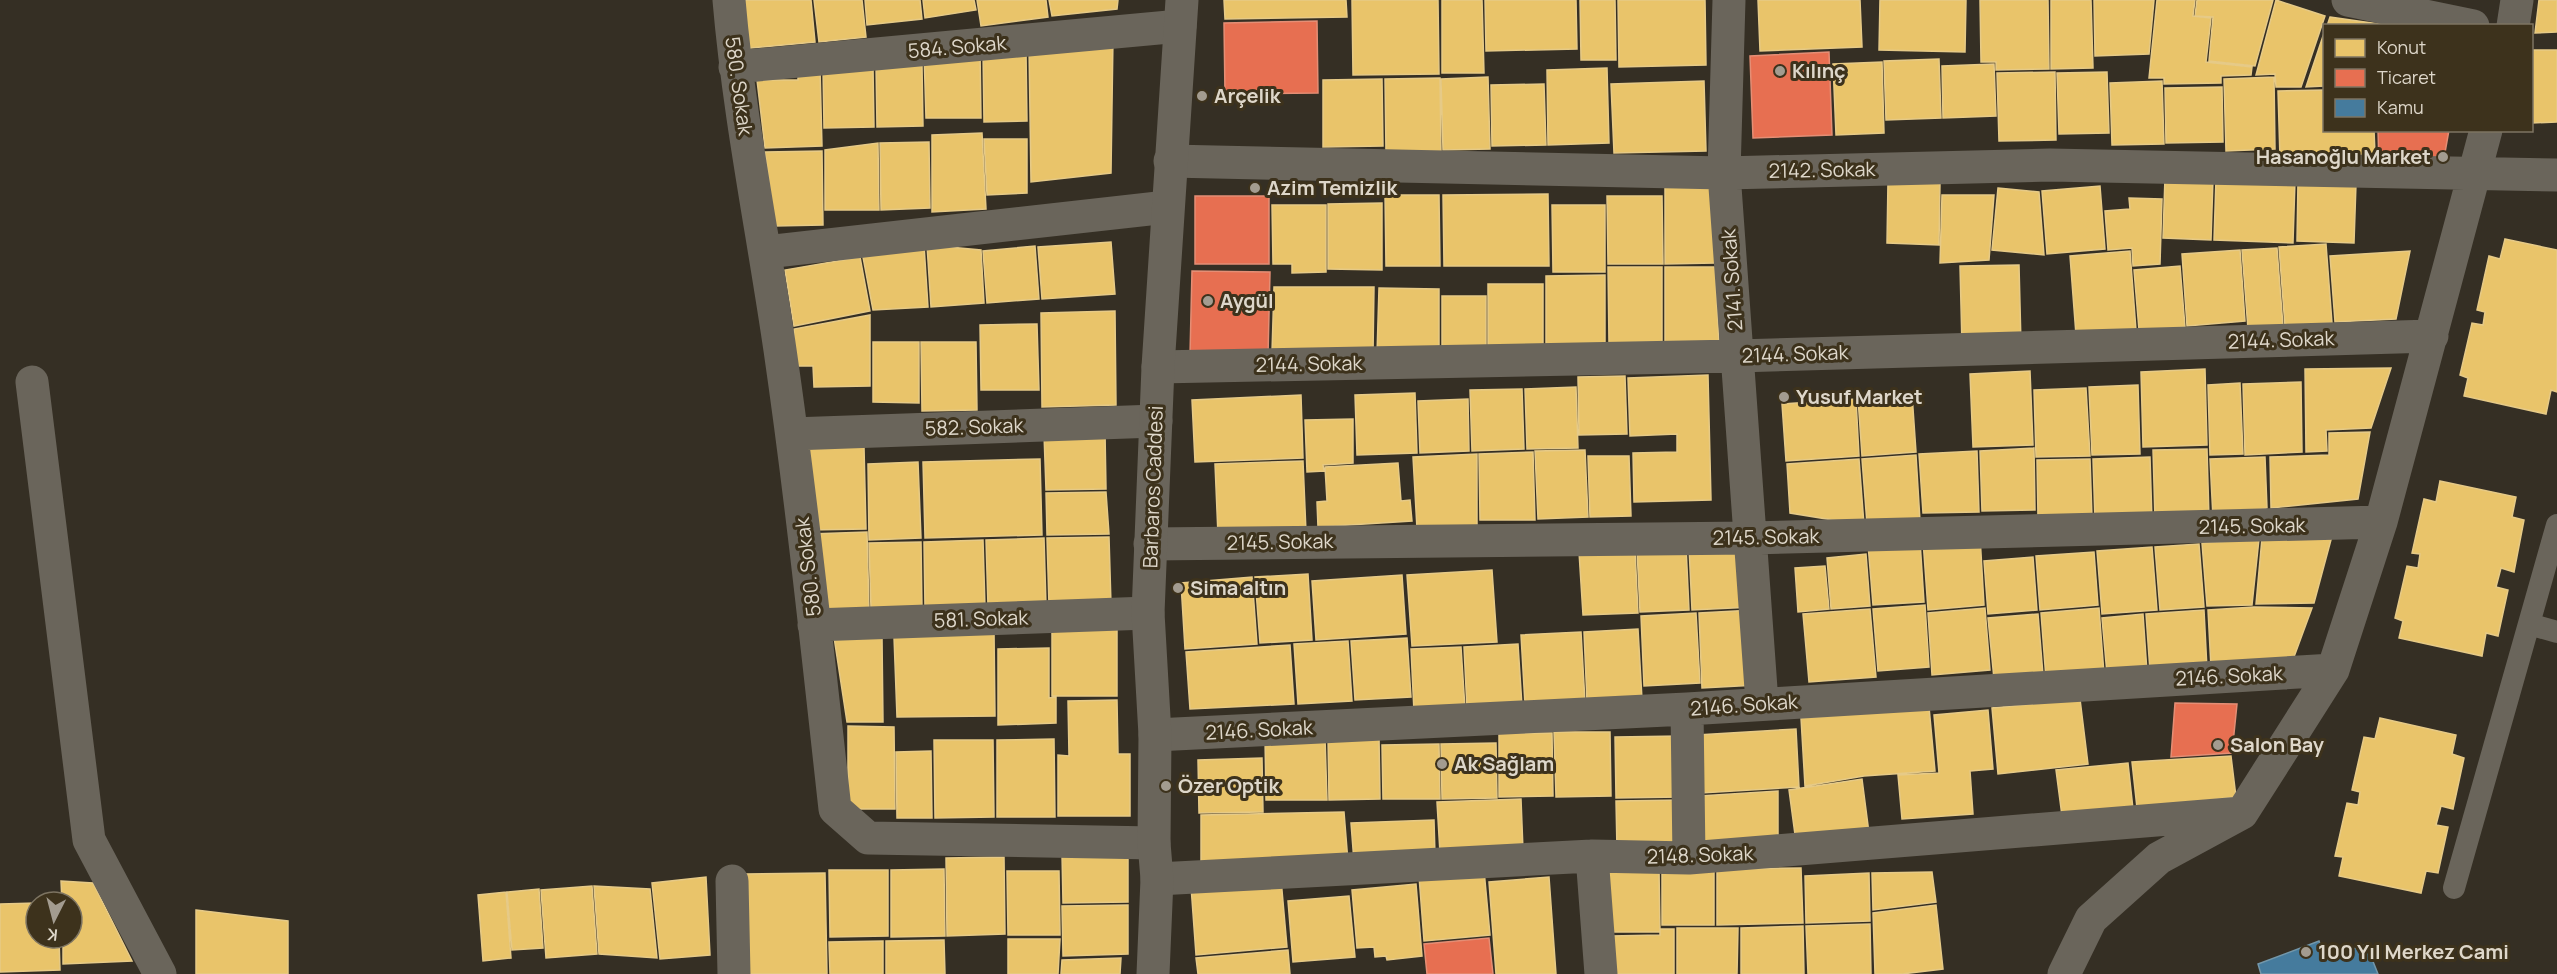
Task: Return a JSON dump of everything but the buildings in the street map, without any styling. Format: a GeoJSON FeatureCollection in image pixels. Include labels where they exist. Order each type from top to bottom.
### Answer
{"type":"FeatureCollection","features":[{"type":"Feature","properties":{"kind":"street","name":"580. Sokak"},"geometry":{"type":"LineString","coordinates":[[729,0],[735,67],[766,252],[792,434],[835,809],[868,838],[1154,843]]}},
{"type":"Feature","properties":{"kind":"street","name":"2141. Sokak"},"geometry":{"type":"LineString","coordinates":[[1729,0],[1724,173],[1762,703]]}},
{"type":"Feature","properties":{"kind":"street"},"geometry":{"type":"LineString","coordinates":[[2348,0],[2463,24]]}},
{"type":"Feature","properties":{"kind":"street"},"geometry":{"type":"LineString","coordinates":[[2513,24],[2517,0]]}},
{"type":"Feature","properties":{"kind":"street","name":"584. Sokak"},"geometry":{"type":"LineString","coordinates":[[735,67],[1181,13]]}},
{"type":"Feature","properties":{"kind":"street","name":"Barbaros Caddesi"},"geometry":{"type":"LineString","coordinates":[[1153,974],[1157,879],[1154,843],[1155,735],[1148,613],[1150,544],[1167,207],[1181,13]]}},
{"type":"Feature","properties":{"kind":"street"},"geometry":{"type":"LineString","coordinates":[[2064,974],[2091,919],[2125,888],[2159,858],[2242,813],[2333,670],[2381,522],[2486,132]]}},
{"type":"Feature","properties":{"kind":"street","name":"2142. Sokak"},"geometry":{"type":"LineString","coordinates":[[1170,161],[1724,173],[2050,165],[2557,175]]}},
{"type":"Feature","properties":{"kind":"street"},"geometry":{"type":"LineString","coordinates":[[766,252],[1167,207]]}},
{"type":"Feature","properties":{"kind":"street","name":"2144. Sokak"},"geometry":{"type":"LineString","coordinates":[[1158,367],[1737,356],[2432,336]]}},
{"type":"Feature","properties":{"kind":"street"},"geometry":{"type":"LineString","coordinates":[[32,382],[89,840],[160,974]]}},
{"type":"Feature","properties":{"kind":"street","name":"582. Sokak"},"geometry":{"type":"LineString","coordinates":[[792,434],[1156,421]]}},
{"type":"Feature","properties":{"kind":"street","name":"2145. Sokak"},"geometry":{"type":"LineString","coordinates":[[1150,544],[1750,538],[2381,522]]}},
{"type":"Feature","properties":{"kind":"street","name":"581. Sokak"},"geometry":{"type":"LineString","coordinates":[[814,625],[1148,613]]}},
{"type":"Feature","properties":{"kind":"street","name":"2146. Sokak"},"geometry":{"type":"LineString","coordinates":[[1155,735],[1687,709],[2333,670]]}},
{"type":"Feature","properties":{"kind":"street"},"geometry":{"type":"LineString","coordinates":[[1687,709],[1689,858]]}},
{"type":"Feature","properties":{"kind":"street","name":"2148. Sokak"},"geometry":{"type":"LineString","coordinates":[[1157,879],[1592,856],[1689,858],[2242,813]]}},
{"type":"Feature","properties":{"kind":"street"},"geometry":{"type":"LineString","coordinates":[[1592,856],[1601,974]]}},
{"type":"Feature","properties":{"kind":"street"},"geometry":{"type":"LineString","coordinates":[[732,881],[734,974]]}},
{"type":"Feature","properties":{"kind":"lane"},"geometry":{"type":"LineString","coordinates":[[2454,888],[2557,525]]}},
{"type":"Feature","properties":{"kind":"lane"},"geometry":{"type":"LineString","coordinates":[[2529,624],[2557,632]]}},
{"type":"Feature","properties":{"kind":"place","name":"Kılınç"},"geometry":{"type":"Point","coordinates":[1780,71]}},
{"type":"Feature","properties":{"kind":"place","name":"Arçelik"},"geometry":{"type":"Point","coordinates":[1202,96]}},
{"type":"Feature","properties":{"kind":"place","name":"Hasanoğlu Market"},"geometry":{"type":"Point","coordinates":[2443,157]}},
{"type":"Feature","properties":{"kind":"place","name":"Azim Temizlik"},"geometry":{"type":"Point","coordinates":[1255,188]}},
{"type":"Feature","properties":{"kind":"place","name":"Aygül"},"geometry":{"type":"Point","coordinates":[1208,301]}},
{"type":"Feature","properties":{"kind":"place","name":"Yusuf Market"},"geometry":{"type":"Point","coordinates":[1784,397]}},
{"type":"Feature","properties":{"kind":"place","name":"Sima altın"},"geometry":{"type":"Point","coordinates":[1178,588]}},
{"type":"Feature","properties":{"kind":"place","name":"Salon Bay"},"geometry":{"type":"Point","coordinates":[2218,745]}},
{"type":"Feature","properties":{"kind":"place","name":"Ak Sağlam"},"geometry":{"type":"Point","coordinates":[1442,764]}},
{"type":"Feature","properties":{"kind":"place","name":"Özer Optik"},"geometry":{"type":"Point","coordinates":[1166,786]}},
{"type":"Feature","properties":{"kind":"place","name":"100 Yıl Merkez Cami"},"geometry":{"type":"Point","coordinates":[2306,952]}}]}
